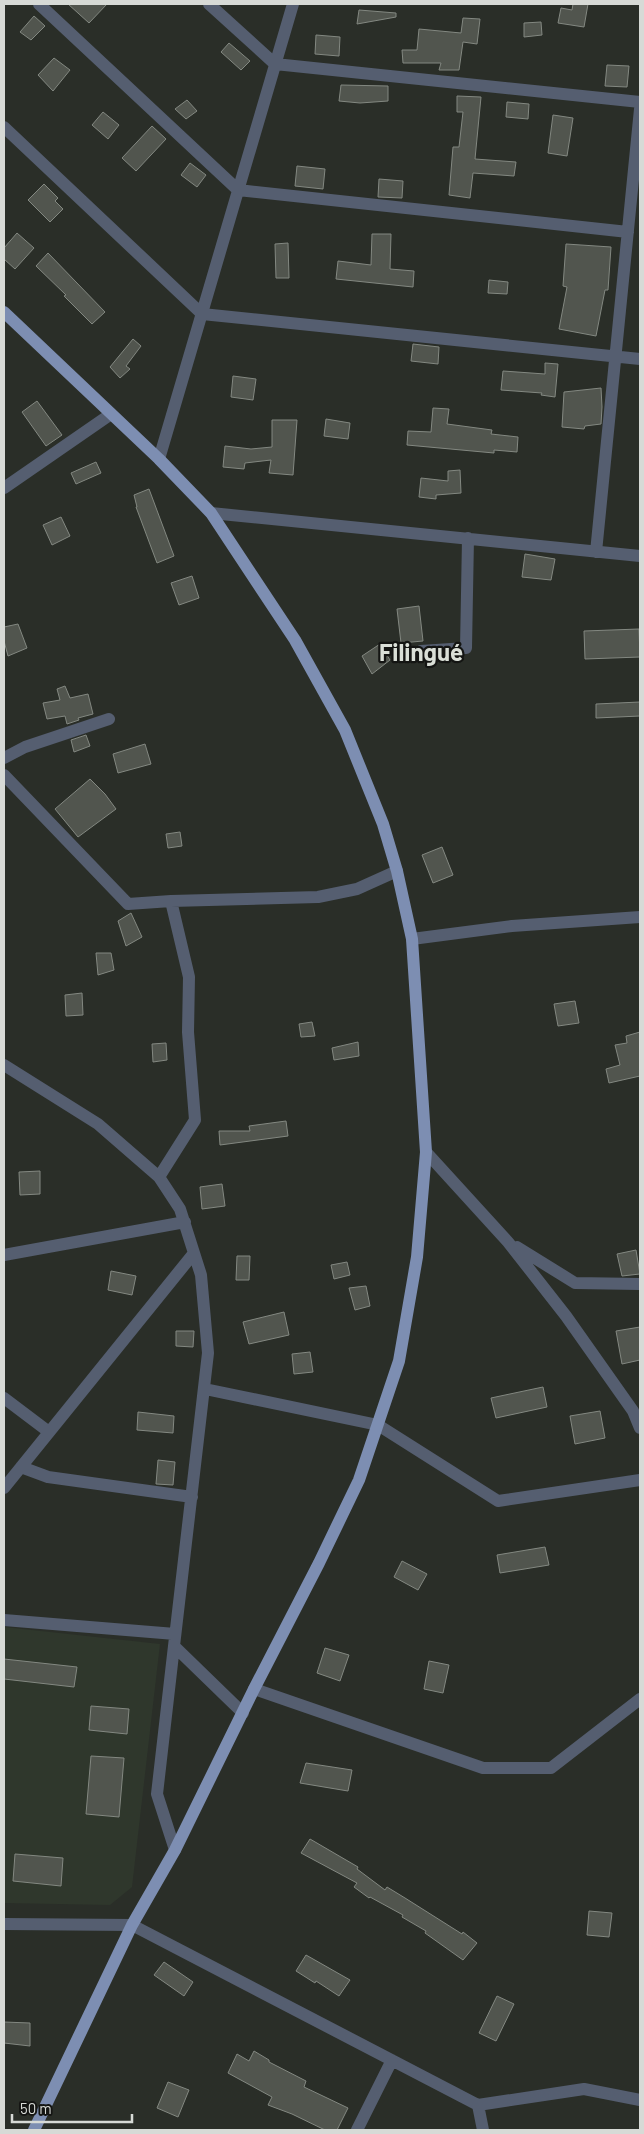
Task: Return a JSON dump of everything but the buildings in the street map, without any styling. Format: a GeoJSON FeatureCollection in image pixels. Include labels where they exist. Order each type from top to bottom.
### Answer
{"type":"FeatureCollection","features":[{"type":"Feature","properties":{"kind":"main road"},"geometry":{"type":"LineString","coordinates":[[5,315],[159,459],[211,512],[295,640],[345,730],[383,824],[397,871],[412,939],[426,1152],[416,1257],[399,1361],[359,1480],[175,1850],[132,1925],[34,2130]]}},
{"type":"Feature","properties":{"kind":"street"},"geometry":{"type":"LineString","coordinates":[[39,4],[238,190],[628,232]]}},
{"type":"Feature","properties":{"kind":"street"},"geometry":{"type":"LineString","coordinates":[[209,4],[275,64],[640,102]]}},
{"type":"Feature","properties":{"kind":"street"},"geometry":{"type":"LineString","coordinates":[[159,459],[293,4]]}},
{"type":"Feature","properties":{"kind":"street"},"geometry":{"type":"LineString","coordinates":[[596,552],[640,109]]}},
{"type":"Feature","properties":{"kind":"street"},"geometry":{"type":"LineString","coordinates":[[4,127],[202,314],[640,359]]}},
{"type":"Feature","properties":{"kind":"street"},"geometry":{"type":"LineString","coordinates":[[4,488],[111,414]]}},
{"type":"Feature","properties":{"kind":"street"},"geometry":{"type":"LineString","coordinates":[[211,512],[640,556]]}},
{"type":"Feature","properties":{"kind":"street"},"geometry":{"type":"LineString","coordinates":[[421,651],[466,648],[468,538]]}},
{"type":"Feature","properties":{"kind":"street"},"geometry":{"type":"LineString","coordinates":[[4,758],[25,747],[109,719]]}},
{"type":"Feature","properties":{"kind":"street"},"geometry":{"type":"LineString","coordinates":[[4,775],[128,904],[318,897],[357,889],[397,871]]}},
{"type":"Feature","properties":{"kind":"street"},"geometry":{"type":"LineString","coordinates":[[159,1178],[195,1120],[188,1032],[189,977],[171,901]]}},
{"type":"Feature","properties":{"kind":"street"},"geometry":{"type":"LineString","coordinates":[[412,939],[512,926],[640,916]]}},
{"type":"Feature","properties":{"kind":"street"},"geometry":{"type":"LineString","coordinates":[[4,1065],[98,1124],[159,1178],[180,1209],[201,1275],[208,1352],[205,1389],[157,1794],[175,1850]]}},
{"type":"Feature","properties":{"kind":"street"},"geometry":{"type":"LineString","coordinates":[[426,1152],[508,1242],[566,1316],[633,1411],[640,1428]]}},
{"type":"Feature","properties":{"kind":"street"},"geometry":{"type":"LineString","coordinates":[[4,1255],[184,1222]]}},
{"type":"Feature","properties":{"kind":"street"},"geometry":{"type":"LineString","coordinates":[[508,1242],[575,1283],[640,1284]]}},
{"type":"Feature","properties":{"kind":"street"},"geometry":{"type":"LineString","coordinates":[[4,1488],[194,1253]]}},
{"type":"Feature","properties":{"kind":"street"},"geometry":{"type":"LineString","coordinates":[[205,1389],[378,1425],[498,1501],[640,1480]]}},
{"type":"Feature","properties":{"kind":"street"},"geometry":{"type":"LineString","coordinates":[[4,1398],[49,1432]]}},
{"type":"Feature","properties":{"kind":"street"},"geometry":{"type":"LineString","coordinates":[[21,1467],[48,1477],[192,1497]]}},
{"type":"Feature","properties":{"kind":"street"},"geometry":{"type":"LineString","coordinates":[[4,1620],[175,1640],[243,1713]]}},
{"type":"Feature","properties":{"kind":"street"},"geometry":{"type":"LineString","coordinates":[[254,1689],[484,1768],[551,1768],[640,1699]]}},
{"type":"Feature","properties":{"kind":"street"},"geometry":{"type":"LineString","coordinates":[[4,1924],[132,1925],[478,2105],[584,2089],[640,2100]]}},
{"type":"Feature","properties":{"kind":"street"},"geometry":{"type":"LineString","coordinates":[[357,2130],[392,2060]]}},
{"type":"Feature","properties":{"kind":"street"},"geometry":{"type":"LineString","coordinates":[[478,2105],[483,2130]]}},
{"type":"Feature","properties":{"kind":"shaded area"},"geometry":{"type":"Polygon","coordinates":[[[4,1627],[160,1644],[132,1887],[110,1905],[4,1903],[4,1627]]]}},
{"type":"Feature","properties":{"kind":"district","name":"Filingué"},"geometry":{"type":"Point","coordinates":[421,651]}}]}
